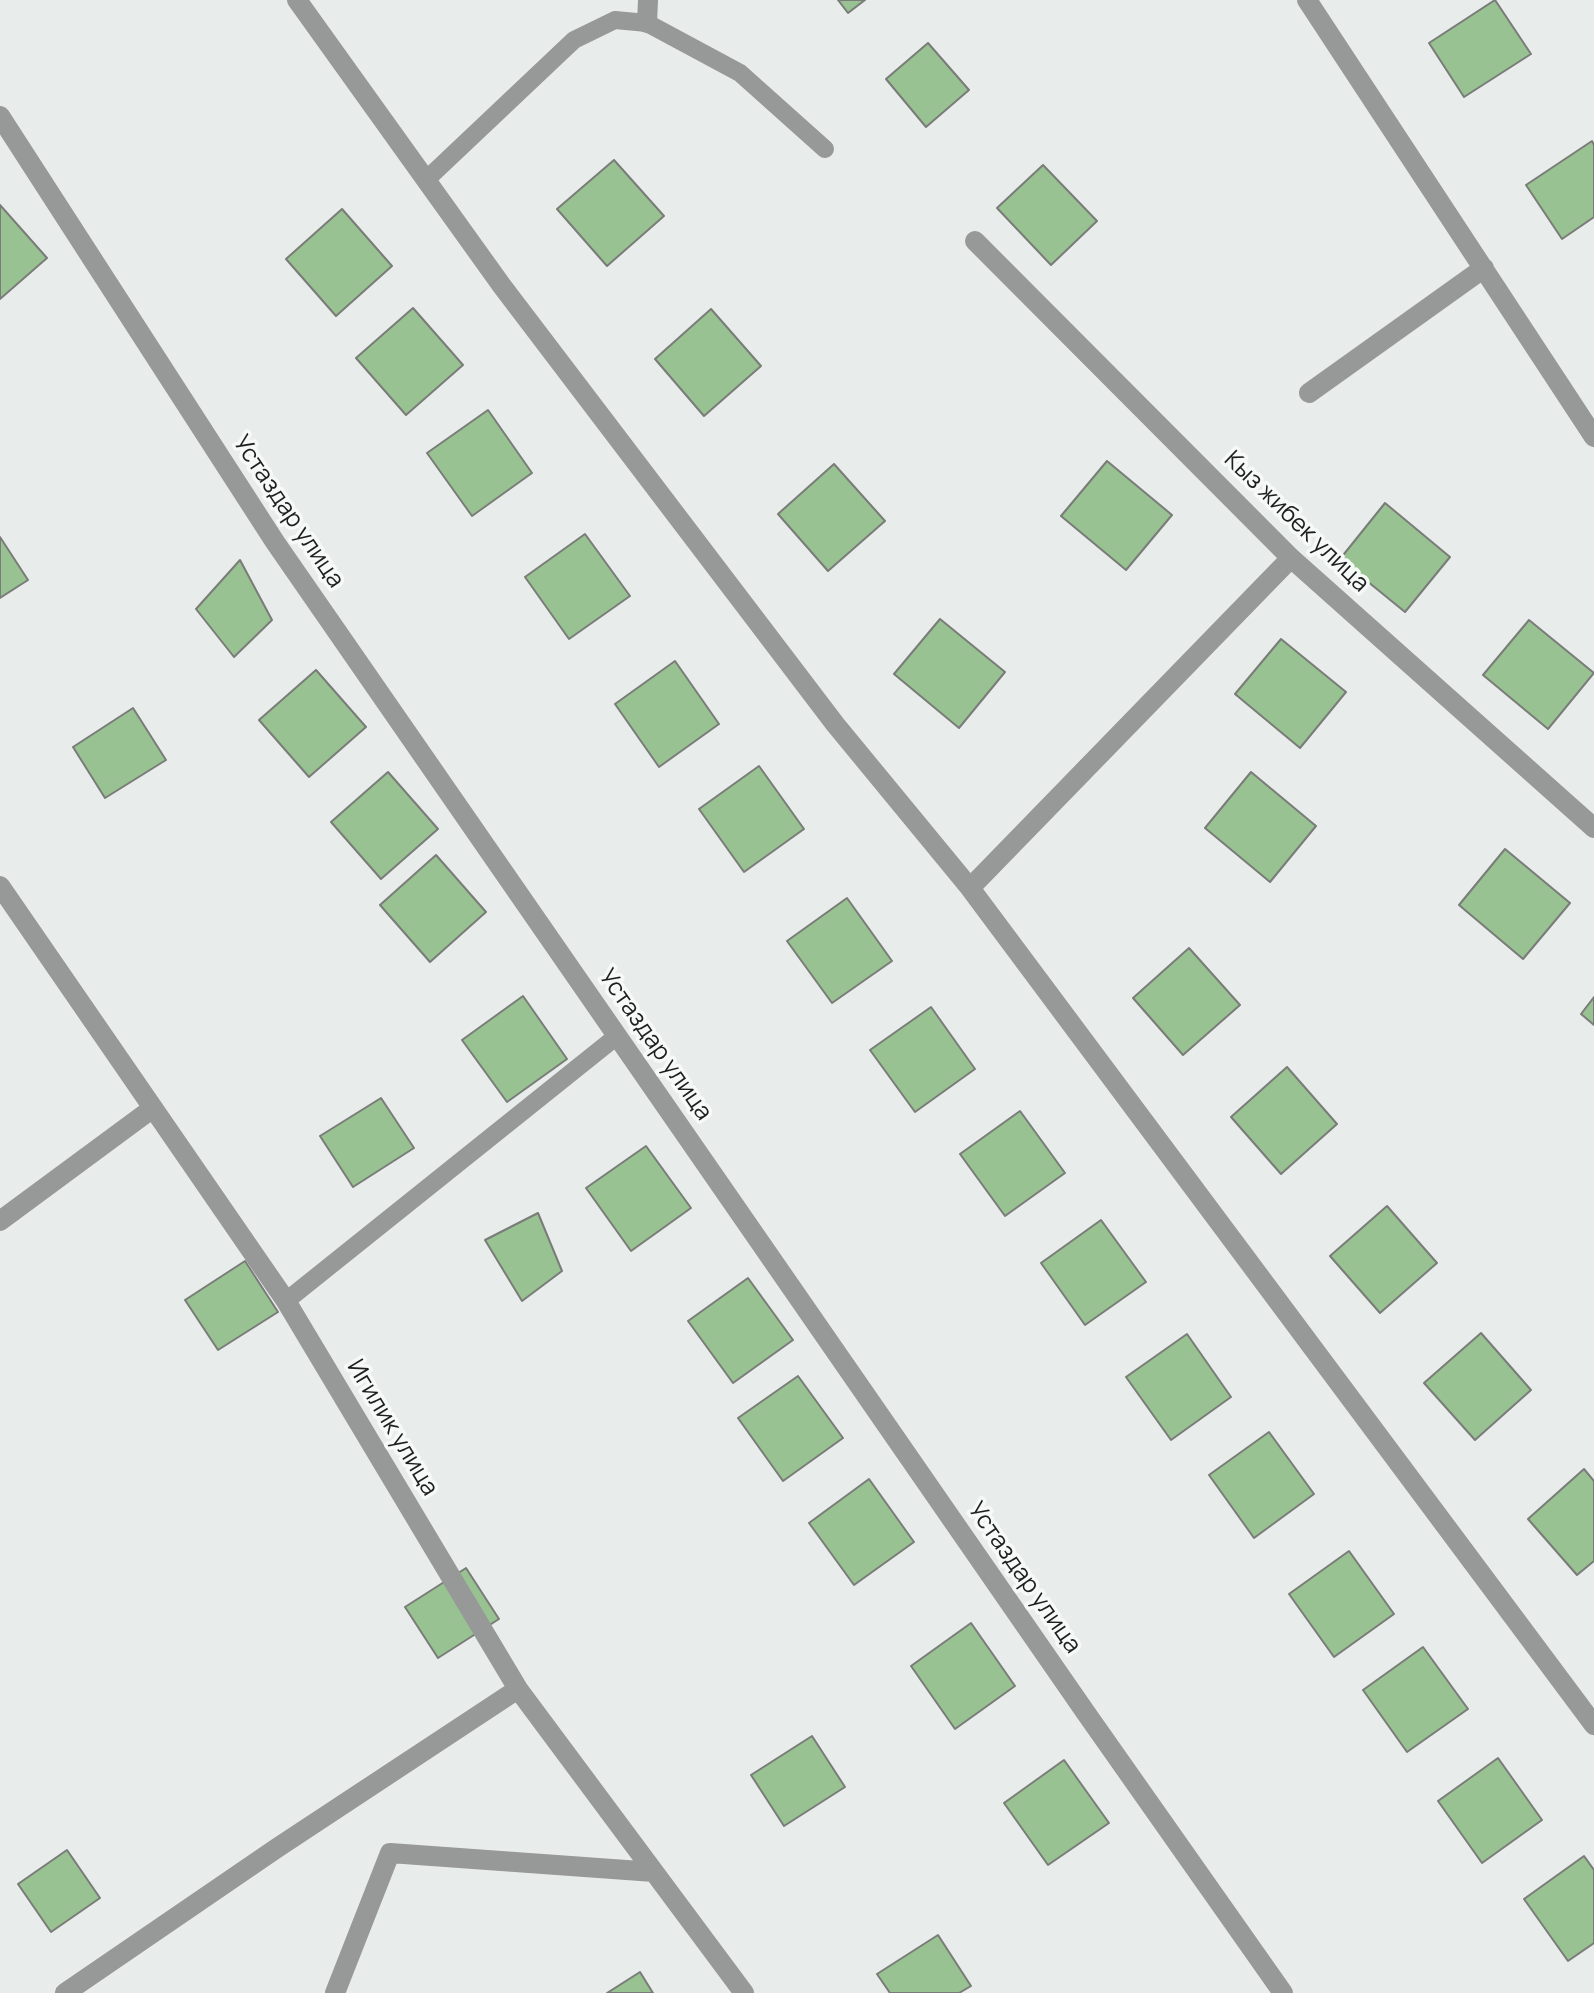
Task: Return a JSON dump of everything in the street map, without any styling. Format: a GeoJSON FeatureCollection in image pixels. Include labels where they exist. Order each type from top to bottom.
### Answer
{"type":"FeatureCollection","features":[{"type":"Feature","properties":{"kind":"street"},"geometry":{"type":"LineString","coordinates":[[297,0],[502,286],[816,699],[970,888],[1594,1725]]}},
{"type":"Feature","properties":{"kind":"street"},"geometry":{"type":"LineString","coordinates":[[647,23],[648,0]]}},
{"type":"Feature","properties":{"kind":"street"},"geometry":{"type":"LineString","coordinates":[[1307,0],[1594,437]]}},
{"type":"Feature","properties":{"kind":"street","name":"Устаздар улица"},"geometry":{"type":"LineString","coordinates":[[0,116],[275,542],[1283,1993]]}},
{"type":"Feature","properties":{"kind":"street","name":"Кыз жибек улица"},"geometry":{"type":"LineString","coordinates":[[975,241],[1291,558],[1594,828]]}},
{"type":"Feature","properties":{"kind":"street"},"geometry":{"type":"LineString","coordinates":[[1309,393],[1484,268]]}},
{"type":"Feature","properties":{"kind":"street"},"geometry":{"type":"LineString","coordinates":[[970,888],[1291,558]]}},
{"type":"Feature","properties":{"kind":"street","name":"Игилик улица"},"geometry":{"type":"LineString","coordinates":[[0,886],[286,1301],[518,1689],[744,1993]]}},
{"type":"Feature","properties":{"kind":"street"},"geometry":{"type":"LineString","coordinates":[[0,1221],[153,1108]]}},
{"type":"Feature","properties":{"kind":"street"},"geometry":{"type":"LineString","coordinates":[[65,1993],[518,1689]]}},
{"type":"Feature","properties":{"kind":"street"},"geometry":{"type":"LineString","coordinates":[[335,1993],[390,1853],[654,1872]]}},
{"type":"Feature","properties":{"kind":"lane"},"geometry":{"type":"LineString","coordinates":[[427,179],[574,40],[615,20],[647,23],[740,73],[825,149]]}},
{"type":"Feature","properties":{"kind":"lane"},"geometry":{"type":"LineString","coordinates":[[286,1301],[617,1036]]}},
{"type":"Feature","properties":{"kind":"building"},"geometry":{"type":"Polygon","coordinates":[[[838,0],[865,0],[848,13],[838,0]]]}},
{"type":"Feature","properties":{"kind":"building"},"geometry":{"type":"Polygon","coordinates":[[[1495,0],[1531,54],[1464,97],[1429,43],[1495,0]]]}},
{"type":"Feature","properties":{"kind":"building"},"geometry":{"type":"Polygon","coordinates":[[[928,43],[969,90],[926,127],[886,79],[928,43]]]}},
{"type":"Feature","properties":{"kind":"building"},"geometry":{"type":"Polygon","coordinates":[[[1592,141],[1594,217],[1562,239],[1526,185],[1592,141]]]}},
{"type":"Feature","properties":{"kind":"building"},"geometry":{"type":"Polygon","coordinates":[[[614,160],[664,216],[607,266],[557,209],[614,160]]]}},
{"type":"Feature","properties":{"kind":"building"},"geometry":{"type":"Polygon","coordinates":[[[1043,165],[1097,221],[1051,265],[997,208],[1043,165]]]}},
{"type":"Feature","properties":{"kind":"building"},"geometry":{"type":"Polygon","coordinates":[[[0,205],[47,258],[0,299],[0,205]]]}},
{"type":"Feature","properties":{"kind":"building"},"geometry":{"type":"Polygon","coordinates":[[[342,209],[392,266],[336,316],[286,259],[342,209]]]}},
{"type":"Feature","properties":{"kind":"building"},"geometry":{"type":"Polygon","coordinates":[[[413,308],[463,365],[406,415],[356,358],[413,308]]]}},
{"type":"Feature","properties":{"kind":"building"},"geometry":{"type":"Polygon","coordinates":[[[711,309],[761,366],[704,416],[655,359],[711,309]]]}},
{"type":"Feature","properties":{"kind":"building"},"geometry":{"type":"Polygon","coordinates":[[[488,410],[532,473],[472,516],[427,453],[488,410]]]}},
{"type":"Feature","properties":{"kind":"building"},"geometry":{"type":"Polygon","coordinates":[[[1107,461],[1172,515],[1126,570],[1061,516],[1107,461]]]}},
{"type":"Feature","properties":{"kind":"building"},"geometry":{"type":"Polygon","coordinates":[[[834,464],[885,521],[828,571],[778,514],[834,464]]]}},
{"type":"Feature","properties":{"kind":"building"},"geometry":{"type":"Polygon","coordinates":[[[1385,503],[1450,557],[1405,612],[1340,559],[1385,503]]]}},
{"type":"Feature","properties":{"kind":"building"},"geometry":{"type":"Polygon","coordinates":[[[585,534],[630,596],[569,639],[525,577],[585,534]]]}},
{"type":"Feature","properties":{"kind":"building"},"geometry":{"type":"Polygon","coordinates":[[[0,537],[28,580],[0,598],[0,537]]]}},
{"type":"Feature","properties":{"kind":"building"},"geometry":{"type":"Polygon","coordinates":[[[240,560],[272,620],[234,657],[196,609],[240,560]]]}},
{"type":"Feature","properties":{"kind":"building"},"geometry":{"type":"Polygon","coordinates":[[[940,619],[1005,672],[959,728],[894,674],[940,619]]]}},
{"type":"Feature","properties":{"kind":"building"},"geometry":{"type":"Polygon","coordinates":[[[1529,620],[1594,673],[1548,729],[1483,675],[1529,620]]]}},
{"type":"Feature","properties":{"kind":"building"},"geometry":{"type":"Polygon","coordinates":[[[1281,639],[1346,692],[1300,748],[1235,694],[1281,639]]]}},
{"type":"Feature","properties":{"kind":"building"},"geometry":{"type":"Polygon","coordinates":[[[675,661],[719,724],[659,767],[615,704],[675,661]]]}},
{"type":"Feature","properties":{"kind":"building"},"geometry":{"type":"Polygon","coordinates":[[[316,670],[366,727],[309,777],[259,720],[316,670]]]}},
{"type":"Feature","properties":{"kind":"building"},"geometry":{"type":"Polygon","coordinates":[[[133,708],[166,760],[105,798],[73,747],[133,708]]]}},
{"type":"Feature","properties":{"kind":"building"},"geometry":{"type":"Polygon","coordinates":[[[759,766],[804,829],[744,872],[699,809],[759,766]]]}},
{"type":"Feature","properties":{"kind":"building"},"geometry":{"type":"Polygon","coordinates":[[[388,772],[438,829],[381,879],[331,822],[388,772]]]}},
{"type":"Feature","properties":{"kind":"building"},"geometry":{"type":"Polygon","coordinates":[[[1251,772],[1316,826],[1270,882],[1205,828],[1251,772]]]}},
{"type":"Feature","properties":{"kind":"building"},"geometry":{"type":"Polygon","coordinates":[[[1505,849],[1570,903],[1523,959],[1459,905],[1505,849]]]}},
{"type":"Feature","properties":{"kind":"building"},"geometry":{"type":"Polygon","coordinates":[[[436,855],[486,912],[430,962],[380,905],[436,855]]]}},
{"type":"Feature","properties":{"kind":"building"},"geometry":{"type":"Polygon","coordinates":[[[847,898],[892,961],[832,1003],[787,941],[847,898]]]}},
{"type":"Feature","properties":{"kind":"building"},"geometry":{"type":"Polygon","coordinates":[[[1189,948],[1240,1005],[1183,1055],[1133,998],[1189,948]]]}},
{"type":"Feature","properties":{"kind":"building"},"geometry":{"type":"Polygon","coordinates":[[[523,996],[567,1059],[507,1102],[462,1040],[523,996]]]}},
{"type":"Feature","properties":{"kind":"building"},"geometry":{"type":"Polygon","coordinates":[[[1594,997],[1594,1025],[1581,1014],[1594,997]]]}},
{"type":"Feature","properties":{"kind":"building"},"geometry":{"type":"Polygon","coordinates":[[[931,1007],[975,1069],[915,1112],[870,1050],[931,1007]]]}},
{"type":"Feature","properties":{"kind":"building"},"geometry":{"type":"Polygon","coordinates":[[[1287,1067],[1337,1124],[1281,1174],[1231,1117],[1287,1067]]]}},
{"type":"Feature","properties":{"kind":"building"},"geometry":{"type":"Polygon","coordinates":[[[381,1098],[414,1148],[353,1187],[320,1136],[381,1098]]]}},
{"type":"Feature","properties":{"kind":"building"},"geometry":{"type":"Polygon","coordinates":[[[1020,1111],[1065,1173],[1005,1216],[960,1154],[1020,1111]]]}},
{"type":"Feature","properties":{"kind":"building"},"geometry":{"type":"Polygon","coordinates":[[[646,1146],[691,1208],[631,1251],[586,1188],[646,1146]]]}},
{"type":"Feature","properties":{"kind":"building"},"geometry":{"type":"Polygon","coordinates":[[[1387,1206],[1437,1263],[1380,1313],[1330,1256],[1387,1206]]]}},
{"type":"Feature","properties":{"kind":"building"},"geometry":{"type":"Polygon","coordinates":[[[538,1213],[562,1271],[522,1301],[485,1240],[538,1213]]]}},
{"type":"Feature","properties":{"kind":"building"},"geometry":{"type":"Polygon","coordinates":[[[1101,1220],[1146,1282],[1085,1325],[1041,1263],[1101,1220]]]}},
{"type":"Feature","properties":{"kind":"building"},"geometry":{"type":"Polygon","coordinates":[[[245,1261],[278,1312],[218,1350],[185,1300],[245,1261]]]}},
{"type":"Feature","properties":{"kind":"building"},"geometry":{"type":"Polygon","coordinates":[[[748,1278],[793,1340],[733,1383],[688,1321],[748,1278]]]}},
{"type":"Feature","properties":{"kind":"building"},"geometry":{"type":"Polygon","coordinates":[[[1481,1333],[1531,1390],[1475,1440],[1424,1383],[1481,1333]]]}},
{"type":"Feature","properties":{"kind":"building"},"geometry":{"type":"Polygon","coordinates":[[[1187,1334],[1231,1397],[1171,1440],[1126,1377],[1187,1334]]]}},
{"type":"Feature","properties":{"kind":"building"},"geometry":{"type":"Polygon","coordinates":[[[798,1376],[843,1438],[783,1481],[738,1418],[798,1376]]]}},
{"type":"Feature","properties":{"kind":"building"},"geometry":{"type":"Polygon","coordinates":[[[1269,1432],[1314,1494],[1254,1538],[1209,1475],[1269,1432]]]}},
{"type":"Feature","properties":{"kind":"building"},"geometry":{"type":"Polygon","coordinates":[[[1584,1469],[1594,1481],[1594,1561],[1577,1575],[1528,1519],[1584,1469]]]}},
{"type":"Feature","properties":{"kind":"building"},"geometry":{"type":"Polygon","coordinates":[[[869,1479],[914,1542],[854,1585],[809,1523],[869,1479]]]}},
{"type":"Feature","properties":{"kind":"building"},"geometry":{"type":"Polygon","coordinates":[[[1349,1551],[1394,1614],[1334,1657],[1289,1594],[1349,1551]]]}},
{"type":"Feature","properties":{"kind":"building"},"geometry":{"type":"Polygon","coordinates":[[[466,1568],[499,1619],[438,1658],[405,1607],[466,1568]]]}},
{"type":"Feature","properties":{"kind":"building"},"geometry":{"type":"Polygon","coordinates":[[[971,1623],[1015,1686],[955,1729],[911,1666],[971,1623]]]}},
{"type":"Feature","properties":{"kind":"building"},"geometry":{"type":"Polygon","coordinates":[[[1423,1647],[1468,1709],[1407,1752],[1363,1690],[1423,1647]]]}},
{"type":"Feature","properties":{"kind":"building"},"geometry":{"type":"Polygon","coordinates":[[[812,1736],[845,1787],[784,1826],[751,1775],[812,1736]]]}},
{"type":"Feature","properties":{"kind":"building"},"geometry":{"type":"Polygon","coordinates":[[[1498,1758],[1542,1820],[1482,1863],[1438,1801],[1498,1758]]]}},
{"type":"Feature","properties":{"kind":"building"},"geometry":{"type":"Polygon","coordinates":[[[1064,1760],[1109,1823],[1048,1865],[1004,1803],[1064,1760]]]}},
{"type":"Feature","properties":{"kind":"building"},"geometry":{"type":"Polygon","coordinates":[[[67,1850],[100,1898],[51,1932],[18,1884],[67,1850]]]}},
{"type":"Feature","properties":{"kind":"building"},"geometry":{"type":"Polygon","coordinates":[[[1584,1856],[1594,1870],[1594,1943],[1568,1961],[1524,1899],[1584,1856]]]}},
{"type":"Feature","properties":{"kind":"building"},"geometry":{"type":"Polygon","coordinates":[[[938,1935],[971,1986],[959,1993],[890,1993],[877,1974],[938,1935]]]}},
{"type":"Feature","properties":{"kind":"building"},"geometry":{"type":"Polygon","coordinates":[[[640,1972],[653,1993],[607,1993],[640,1972]]]}}]}
